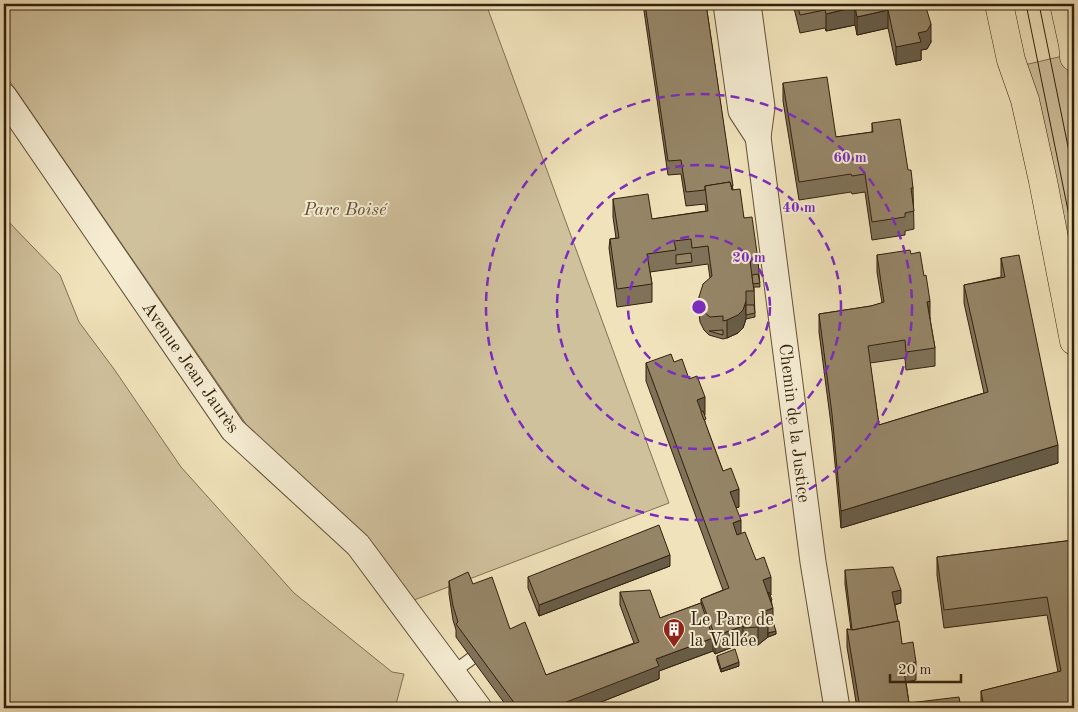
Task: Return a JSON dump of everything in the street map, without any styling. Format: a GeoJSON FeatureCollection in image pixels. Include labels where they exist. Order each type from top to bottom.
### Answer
{"type":"FeatureCollection","features":[{"type":"Feature","properties":{"kind":"main road"},"geometry":{"type":"LineString","coordinates":[[999,4],[1011,60],[1025,100],[1043,181],[1074,341]]}},
{"type":"Feature","properties":{"kind":"main road"},"geometry":{"type":"LineString","coordinates":[[1064,4],[1074,57]]}},
{"type":"Feature","properties":{"kind":"street","name":"Chemin de la Justice"},"geometry":{"type":"LineString","coordinates":[[738,13],[762,107],[758,136],[813,562],[836,708]]}},
{"type":"Feature","properties":{"kind":"street","name":"Avenue Jean Jaurès"},"geometry":{"type":"LineString","coordinates":[[4,96],[233,430],[358,545],[455,664],[479,708]]}},
{"type":"Feature","properties":{"kind":"green space","name":"Parc Boisé"},"geometry":{"type":"Polygon","coordinates":[[[4,4],[486,4],[669,503],[414,600],[248,427],[4,73],[4,4]]]}},
{"type":"Feature","properties":{"kind":"green space"},"geometry":{"type":"Polygon","coordinates":[[[1067,55],[1069,87],[1074,110],[1074,305],[1020,66],[1067,55]]]}},
{"type":"Feature","properties":{"kind":"green space"},"geometry":{"type":"Polygon","coordinates":[[[4,217],[60,275],[79,322],[114,369],[181,467],[294,593],[392,672],[404,674],[395,708],[4,708],[4,217]]]}},
{"type":"Feature","properties":{"kind":"building"},"geometry":{"type":"Polygon","coordinates":[[[645,4],[706,4],[733,186],[731,186],[730,182],[705,186],[705,190],[686,192],[681,160],[668,161],[645,4]]]}},
{"type":"Feature","properties":{"kind":"building"},"geometry":{"type":"Polygon","coordinates":[[[797,4],[925,4],[931,24],[927,31],[918,33],[921,42],[896,47],[888,10],[857,17],[855,7],[826,14],[825,10],[800,15],[797,4]]]}},
{"type":"Feature","properties":{"kind":"building"},"geometry":{"type":"Polygon","coordinates":[[[827,77],[836,137],[873,132],[872,123],[900,119],[908,170],[911,170],[913,188],[911,188],[914,211],[905,213],[905,217],[872,222],[865,174],[852,176],[851,174],[799,182],[783,83],[827,77]]]}},
{"type":"Feature","properties":{"kind":"building"},"geometry":{"type":"Polygon","coordinates":[[[730,182],[732,190],[740,189],[744,218],[752,217],[758,260],[750,261],[754,291],[746,291],[746,301],[743,310],[738,315],[723,321],[723,316],[710,317],[704,312],[700,305],[699,297],[703,284],[712,276],[708,246],[692,248],[691,239],[674,241],[676,250],[647,254],[652,284],[617,289],[610,239],[619,238],[613,199],[648,194],[652,219],[708,211],[705,186],[730,182]]]}},
{"type":"Feature","properties":{"kind":"building"},"geometry":{"type":"Polygon","coordinates":[[[910,250],[911,254],[920,252],[924,276],[926,275],[930,301],[927,302],[935,348],[906,352],[905,340],[868,346],[879,425],[988,392],[964,285],[1005,277],[1001,258],[1019,255],[1058,445],[841,511],[832,414],[819,314],[871,306],[884,302],[877,255],[910,250]]]}},
{"type":"Feature","properties":{"kind":"building"},"geometry":{"type":"Polygon","coordinates":[[[691,253],[692,262],[676,264],[676,255],[691,253]]]}},
{"type":"Feature","properties":{"kind":"building"},"geometry":{"type":"Polygon","coordinates":[[[758,274],[760,283],[753,284],[752,275],[758,274]]]}},
{"type":"Feature","properties":{"kind":"building"},"geometry":{"type":"Polygon","coordinates":[[[746,305],[754,305],[755,313],[746,315],[746,305]]]}},
{"type":"Feature","properties":{"kind":"building"},"geometry":{"type":"Polygon","coordinates":[[[723,330],[723,335],[709,331],[723,330]]]}},
{"type":"Feature","properties":{"kind":"building"},"geometry":{"type":"Polygon","coordinates":[[[671,354],[674,362],[682,359],[689,379],[697,376],[705,397],[697,400],[720,463],[723,471],[731,468],[739,489],[730,492],[741,520],[733,523],[737,535],[745,532],[756,560],[764,557],[771,577],[763,580],[773,608],[765,611],[768,619],[758,627],[744,628],[743,626],[715,636],[701,599],[729,588],[646,363],[671,354]]]}},
{"type":"Feature","properties":{"kind":"building"},"geometry":{"type":"Polygon","coordinates":[[[703,411],[706,419],[704,420],[701,412],[703,411]]]}},
{"type":"Feature","properties":{"kind":"building"},"geometry":{"type":"Polygon","coordinates":[[[659,525],[670,555],[539,605],[528,577],[659,525]]]}},
{"type":"Feature","properties":{"kind":"building"},"geometry":{"type":"Polygon","coordinates":[[[1074,540],[1074,708],[984,708],[981,691],[1061,671],[1047,597],[944,610],[937,557],[1074,540]]]}},
{"type":"Feature","properties":{"kind":"building"},"geometry":{"type":"Polygon","coordinates":[[[893,567],[901,590],[892,592],[898,621],[852,630],[845,570],[893,567]]]}},
{"type":"Feature","properties":{"kind":"building","name":"Le Parc de la Vallée"},"geometry":{"type":"Polygon","coordinates":[[[468,572],[473,584],[492,577],[510,629],[525,622],[546,675],[639,642],[620,592],[650,590],[660,618],[701,603],[713,638],[656,659],[659,666],[564,703],[565,708],[518,708],[456,624],[458,622],[449,581],[468,572]]]}},
{"type":"Feature","properties":{"kind":"building"},"geometry":{"type":"Polygon","coordinates":[[[899,621],[902,644],[913,642],[916,662],[903,665],[909,703],[959,697],[961,708],[860,708],[847,629],[853,630],[899,621]]]}},
{"type":"Feature","properties":{"kind":"building"},"geometry":{"type":"Polygon","coordinates":[[[773,622],[776,631],[768,633],[768,624],[773,622]]]}},
{"type":"Feature","properties":{"kind":"building"},"geometry":{"type":"Polygon","coordinates":[[[735,649],[739,662],[721,669],[717,656],[735,649]]]}},
{"type":"Feature","properties":{"kind":"tram line"},"geometry":{"type":"LineString","coordinates":[[1026,4],[1074,240]]}},
{"type":"Feature","properties":{"kind":"tram line"},"geometry":{"type":"LineString","coordinates":[[1039,4],[1074,176]]}},
{"type":"Feature","properties":{"kind":"place","name":"Le Parc de la Vallée"},"geometry":{"type":"Point","coordinates":[674,648]}}]}
